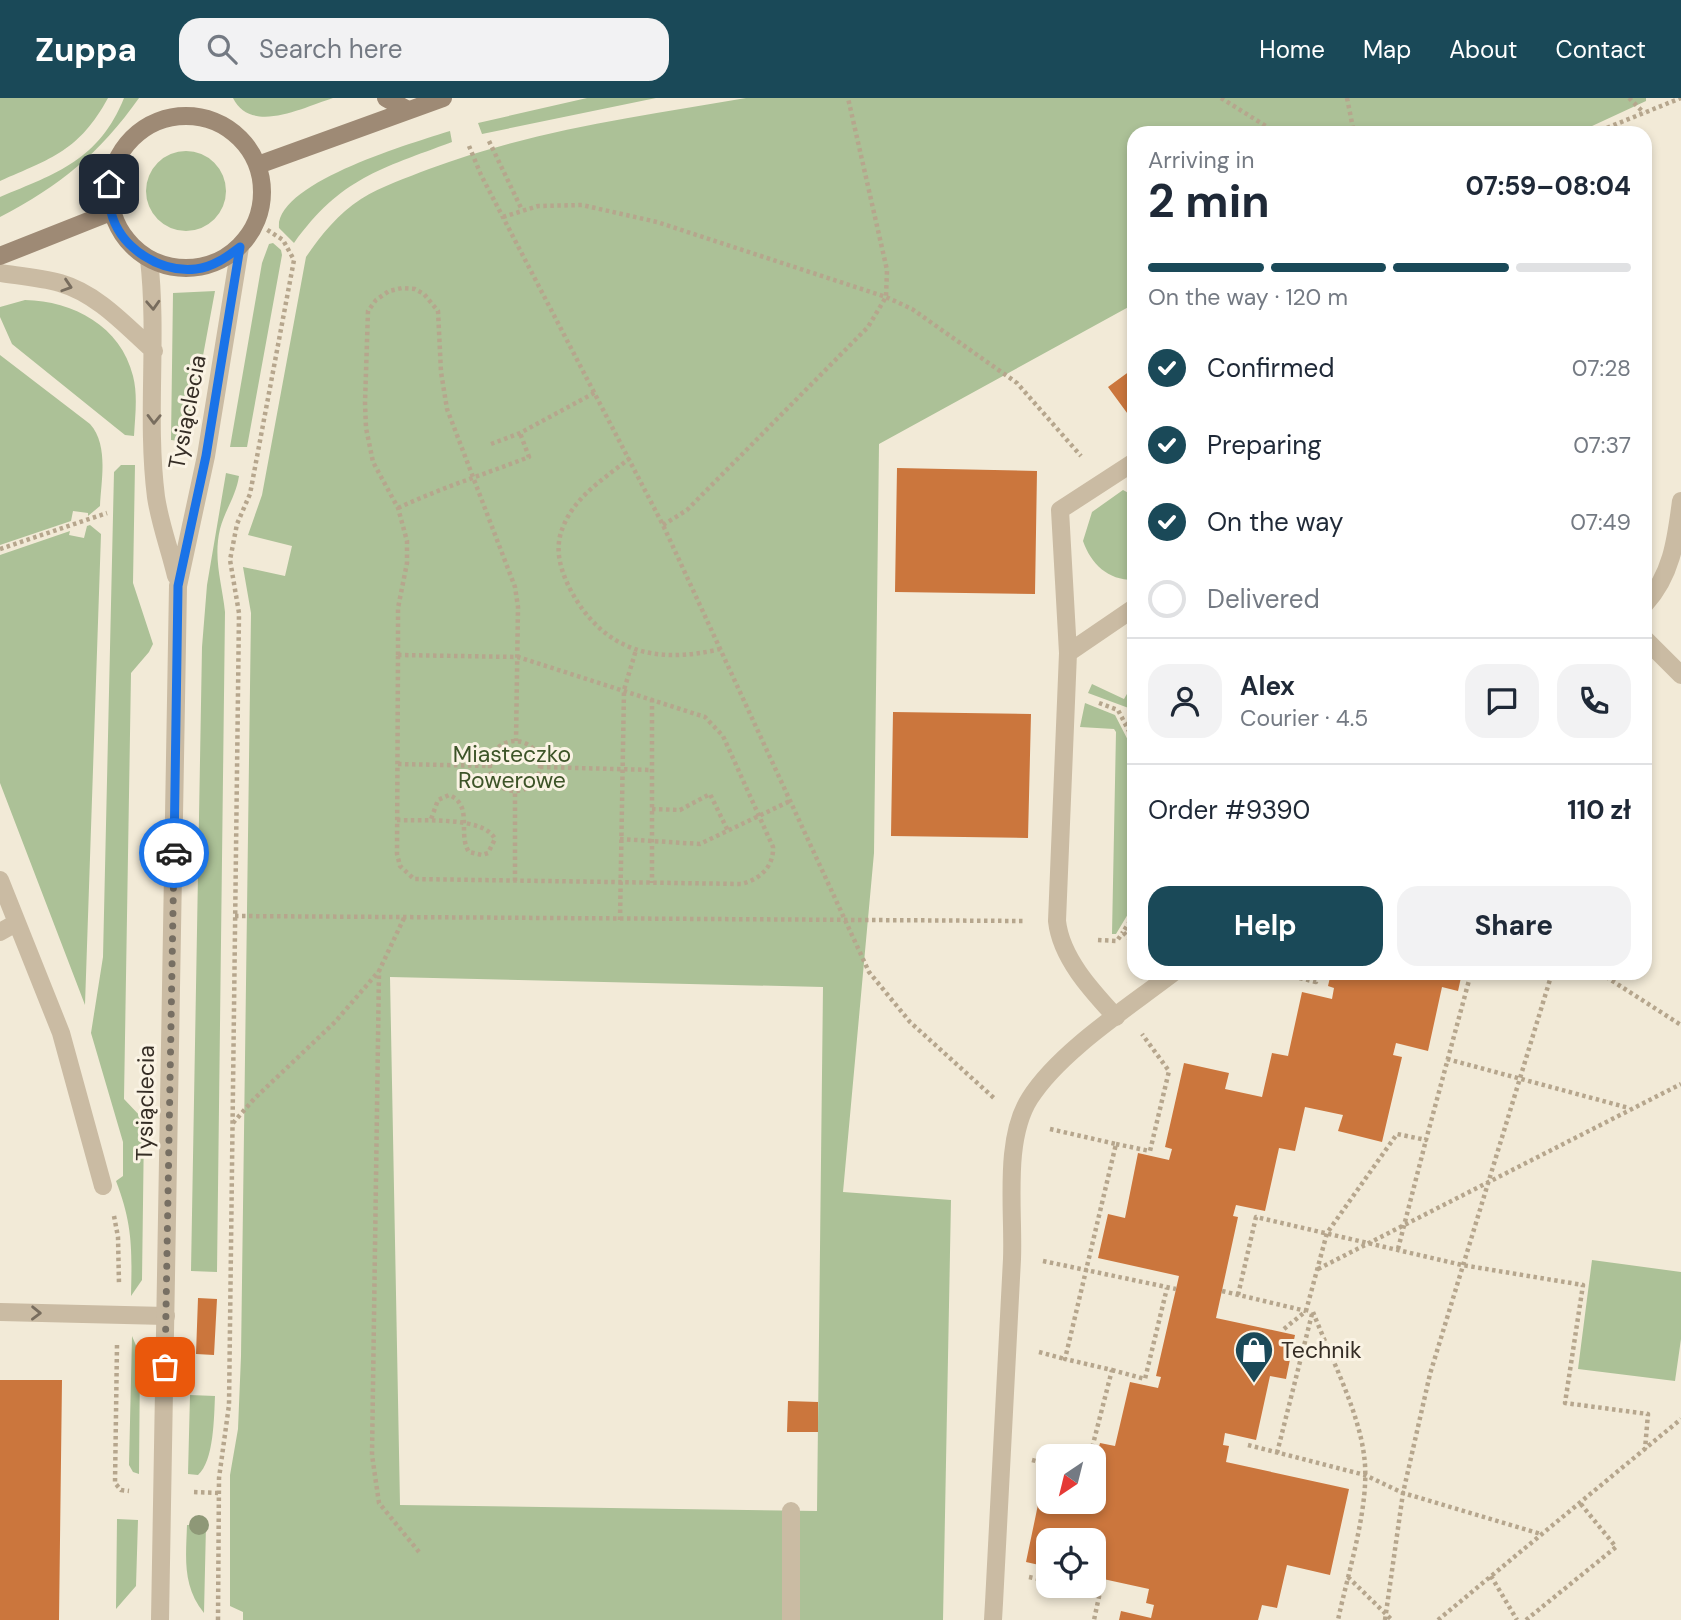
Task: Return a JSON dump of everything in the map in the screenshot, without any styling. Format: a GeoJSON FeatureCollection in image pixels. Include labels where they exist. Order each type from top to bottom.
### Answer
{"type":"FeatureCollection","features":[{"type":"Feature","properties":{"kind":"street"},"geometry":{"type":"LineString","coordinates":[[386,98],[406,109]]}},
{"type":"Feature","properties":{"kind":"street"},"geometry":{"type":"LineString","coordinates":[[258,165],[406,109],[443,98]]}},
{"type":"Feature","properties":{"kind":"street"},"geometry":{"type":"LineString","coordinates":[[184,106],[241,138],[258,165],[263,194],[256,223],[240,247],[220,261],[197,269],[172,268],[149,259],[132,248],[119,231],[111,212],[109,184],[117,157],[133,136],[184,106]]}},
{"type":"Feature","properties":{"kind":"street"},"geometry":{"type":"LineString","coordinates":[[0,256],[111,212]]}},
{"type":"Feature","properties":{"kind":"street","name":"Tysiąclecia"},"geometry":{"type":"LineString","coordinates":[[160,1620],[178,586],[206,456],[240,247]]}},
{"type":"Feature","properties":{"kind":"street","name":"Tysiąclecia"},"geometry":{"type":"LineString","coordinates":[[149,259],[154,305],[153,451],[157,499],[178,586]]}},
{"type":"Feature","properties":{"kind":"street"},"geometry":{"type":"LineString","coordinates":[[0,273],[60,283],[79,290],[103,305],[154,351]]}},
{"type":"Feature","properties":{"kind":"street"},"geometry":{"type":"LineString","coordinates":[[1121,1014],[1089,988],[1059,938],[1057,921],[1068,653],[1060,510],[1127,466]]}},
{"type":"Feature","properties":{"kind":"street"},"geometry":{"type":"LineString","coordinates":[[1652,594],[1667,572],[1674,551],[1681,501]]}},
{"type":"Feature","properties":{"kind":"street"},"geometry":{"type":"LineString","coordinates":[[1068,653],[1127,613]]}},
{"type":"Feature","properties":{"kind":"street"},"geometry":{"type":"LineString","coordinates":[[1652,646],[1681,675]]}},
{"type":"Feature","properties":{"kind":"street"},"geometry":{"type":"LineString","coordinates":[[0,880],[61,1033],[103,1186]]}},
{"type":"Feature","properties":{"kind":"street"},"geometry":{"type":"LineString","coordinates":[[0,932],[16,923]]}},
{"type":"Feature","properties":{"kind":"street"},"geometry":{"type":"LineString","coordinates":[[993,1620],[1012,1254],[1014,1143],[1019,1121],[1030,1098],[1061,1060],[1164,980]]}},
{"type":"Feature","properties":{"kind":"street"},"geometry":{"type":"LineString","coordinates":[[0,1312],[166,1315]]}},
{"type":"Feature","properties":{"kind":"street"},"geometry":{"type":"LineString","coordinates":[[791,1511],[791,1620]]}},
{"type":"Feature","properties":{"kind":"path"},"geometry":{"type":"LineString","coordinates":[[663,524],[687,510],[754,444],[868,327],[886,297],[887,270],[848,98]]}},
{"type":"Feature","properties":{"kind":"path"},"geometry":{"type":"LineString","coordinates":[[1221,98],[1266,126]]}},
{"type":"Feature","properties":{"kind":"path"},"geometry":{"type":"LineString","coordinates":[[1347,98],[1353,126]]}},
{"type":"Feature","properties":{"kind":"path"},"geometry":{"type":"LineString","coordinates":[[1629,98],[1644,113]]}},
{"type":"Feature","properties":{"kind":"path"},"geometry":{"type":"LineString","coordinates":[[1612,126],[1681,98]]}},
{"type":"Feature","properties":{"kind":"path"},"geometry":{"type":"LineString","coordinates":[[489,141],[522,210]]}},
{"type":"Feature","properties":{"kind":"path"},"geometry":{"type":"LineString","coordinates":[[469,145],[472,157],[663,524],[869,972],[892,1003],[1019,1121],[1150,1151],[1169,1071],[1121,1014]]}},
{"type":"Feature","properties":{"kind":"path"},"geometry":{"type":"LineString","coordinates":[[503,217],[522,210],[568,203],[645,219],[886,297],[912,309],[1017,383],[1079,455],[1112,475]]}},
{"type":"Feature","properties":{"kind":"path"},"geometry":{"type":"LineString","coordinates":[[218,1620],[218,1493],[229,1405],[239,613],[230,560],[237,524],[250,494],[294,260],[283,240],[256,223]]}},
{"type":"Feature","properties":{"kind":"path"},"geometry":{"type":"LineString","coordinates":[[398,655],[518,657],[705,717],[715,726],[773,847],[773,855],[765,870],[752,882],[741,884],[621,883],[414,879],[400,866],[397,820],[398,608],[408,552],[398,508],[373,462],[366,428],[366,325],[368,311],[376,300],[389,291],[402,288],[415,289],[424,294],[438,311],[445,399],[515,587],[518,607],[518,657],[516,741]]}},
{"type":"Feature","properties":{"kind":"path"},"geometry":{"type":"LineString","coordinates":[[491,444],[520,433],[596,392]]}},
{"type":"Feature","properties":{"kind":"path"},"geometry":{"type":"LineString","coordinates":[[398,508],[453,483],[474,479],[529,457],[520,433]]}},
{"type":"Feature","properties":{"kind":"path"},"geometry":{"type":"LineString","coordinates":[[630,458],[588,491],[563,526],[558,543],[559,561],[566,582],[581,610],[602,631],[636,650],[683,657],[720,649]]}},
{"type":"Feature","properties":{"kind":"path"},"geometry":{"type":"LineString","coordinates":[[0,549],[107,513]]}},
{"type":"Feature","properties":{"kind":"path"},"geometry":{"type":"LineString","coordinates":[[620,920],[624,690],[636,650]]}},
{"type":"Feature","properties":{"kind":"path"},"geometry":{"type":"LineString","coordinates":[[1066,692],[1118,710],[1126,725]]}},
{"type":"Feature","properties":{"kind":"path"},"geometry":{"type":"LineString","coordinates":[[652,699],[652,883]]}},
{"type":"Feature","properties":{"kind":"path"},"geometry":{"type":"LineString","coordinates":[[516,741],[536,751],[540,767],[539,774],[530,787],[515,792],[507,790],[495,780],[491,766],[495,751],[516,741]]}},
{"type":"Feature","properties":{"kind":"path"},"geometry":{"type":"LineString","coordinates":[[398,764],[491,766]]}},
{"type":"Feature","properties":{"kind":"path"},"geometry":{"type":"LineString","coordinates":[[540,767],[652,770]]}},
{"type":"Feature","properties":{"kind":"path"},"geometry":{"type":"LineString","coordinates":[[515,792],[515,881]]}},
{"type":"Feature","properties":{"kind":"path"},"geometry":{"type":"LineString","coordinates":[[652,809],[680,810],[710,794],[728,831]]}},
{"type":"Feature","properties":{"kind":"path"},"geometry":{"type":"LineString","coordinates":[[397,820],[430,822],[464,823],[484,827],[492,832],[495,839],[488,853],[475,855],[469,852],[463,838],[464,823],[460,802],[449,795],[439,800],[430,822]]}},
{"type":"Feature","properties":{"kind":"path"},"geometry":{"type":"LineString","coordinates":[[620,839],[699,844],[790,801]]}},
{"type":"Feature","properties":{"kind":"path"},"geometry":{"type":"LineString","coordinates":[[235,916],[845,922],[1057,921]]}},
{"type":"Feature","properties":{"kind":"path"},"geometry":{"type":"LineString","coordinates":[[233,1124],[254,1099],[335,1022],[379,971],[404,918]]}},
{"type":"Feature","properties":{"kind":"path"},"geometry":{"type":"LineString","coordinates":[[379,971],[372,1455],[379,1503],[419,1552]]}},
{"type":"Feature","properties":{"kind":"path"},"geometry":{"type":"LineString","coordinates":[[1398,1249],[1469,980]]}},
{"type":"Feature","properties":{"kind":"path"},"geometry":{"type":"LineString","coordinates":[[1385,1617],[1403,1493],[1430,1374],[1550,980]]}},
{"type":"Feature","properties":{"kind":"path"},"geometry":{"type":"LineString","coordinates":[[1611,980],[1681,1026]]}},
{"type":"Feature","properties":{"kind":"path"},"geometry":{"type":"LineString","coordinates":[[1447,1059],[1630,1108]]}},
{"type":"Feature","properties":{"kind":"path"},"geometry":{"type":"LineString","coordinates":[[1318,1269],[1681,1084]]}},
{"type":"Feature","properties":{"kind":"path"},"geometry":{"type":"LineString","coordinates":[[1284,1329],[1306,1311],[1327,1233],[1397,1134],[1426,1140]]}},
{"type":"Feature","properties":{"kind":"path"},"geometry":{"type":"LineString","coordinates":[[1116,1144],[1065,1359],[1144,1378],[1167,1288]]}},
{"type":"Feature","properties":{"kind":"path"},"geometry":{"type":"LineString","coordinates":[[103,1186],[117,1227],[118,1289]]}},
{"type":"Feature","properties":{"kind":"path"},"geometry":{"type":"LineString","coordinates":[[1238,1295],[1255,1217],[1462,1265],[1583,1285],[1565,1403],[1648,1414],[1645,1449]]}},
{"type":"Feature","properties":{"kind":"path"},"geometry":{"type":"LineString","coordinates":[[1012,1254],[1176,1289]]}},
{"type":"Feature","properties":{"kind":"path"},"geometry":{"type":"LineString","coordinates":[[1222,1291],[1313,1312]]}},
{"type":"Feature","properties":{"kind":"path"},"geometry":{"type":"LineString","coordinates":[[1277,1453],[1313,1312]]}},
{"type":"Feature","properties":{"kind":"path"},"geometry":{"type":"LineString","coordinates":[[1313,1312],[1359,1432],[1365,1475],[1365,1494],[1338,1620]]}},
{"type":"Feature","properties":{"kind":"path"},"geometry":{"type":"LineString","coordinates":[[117,1486],[118,1342]]}},
{"type":"Feature","properties":{"kind":"path"},"geometry":{"type":"LineString","coordinates":[[1093,1444],[1112,1370]]}},
{"type":"Feature","properties":{"kind":"path"},"geometry":{"type":"LineString","coordinates":[[1438,1620],[1681,1419]]}},
{"type":"Feature","properties":{"kind":"path"},"geometry":{"type":"LineString","coordinates":[[1248,1446],[1365,1475],[1403,1493],[1542,1534]]}},
{"type":"Feature","properties":{"kind":"path"},"geometry":{"type":"LineString","coordinates":[[187,1492],[218,1493]]}},
{"type":"Feature","properties":{"kind":"path"},"geometry":{"type":"LineString","coordinates":[[1526,1620],[1616,1547],[1580,1503]]}},
{"type":"Feature","properties":{"kind":"path"},"geometry":{"type":"LineString","coordinates":[[1347,1576],[1385,1617],[1392,1620]]}},
{"type":"Feature","properties":{"kind":"path"},"geometry":{"type":"LineString","coordinates":[[1491,1576],[1517,1620]]}},
{"type":"Feature","properties":{"kind":"path"},"geometry":{"type":"LineString","coordinates":[[1094,1620],[1099,1598]]}},
{"type":"Feature","properties":{"kind":"green space"},"geometry":{"type":"Polygon","coordinates":[[[0,98],[108,98],[86,130],[63,151],[0,181],[0,98]]]}},
{"type":"Feature","properties":{"kind":"green space"},"geometry":{"type":"Polygon","coordinates":[[[124,98],[139,98],[94,152],[42,193],[0,217],[0,197],[74,162],[102,136],[124,98]]]}},
{"type":"Feature","properties":{"kind":"green space"},"geometry":{"type":"Polygon","coordinates":[[[233,98],[333,98],[293,112],[265,117],[252,115],[241,109],[233,98]]]}},
{"type":"Feature","properties":{"kind":"green space"},"geometry":{"type":"Polygon","coordinates":[[[587,98],[656,98],[482,134],[478,123],[587,98]]]}},
{"type":"Feature","properties":{"kind":"green space","name":"Miasteczko Rowerowe"},"geometry":{"type":"Polygon","coordinates":[[[746,98],[1646,98],[1646,101],[1592,126],[1127,126],[1127,308],[879,444],[874,853],[843,1192],[951,1200],[943,1620],[243,1620],[243,1612],[230,1606],[230,1475],[238,1429],[241,1356],[251,613],[243,567],[285,576],[292,546],[248,535],[262,495],[306,257],[330,225],[345,211],[361,199],[394,182],[506,144],[626,118],[746,98]],[[390,977],[400,1505],[817,1511],[823,987],[390,977]]]}},
{"type":"Feature","properties":{"kind":"green space"},"geometry":{"type":"Polygon","coordinates":[[[450,131],[452,142],[383,169],[346,190],[311,221],[294,243],[279,228],[284,211],[299,195],[322,180],[380,154],[450,131]]]}},
{"type":"Feature","properties":{"kind":"green space"},"geometry":{"type":"Polygon","coordinates":[[[186,151],[201,154],[214,163],[223,176],[226,191],[223,206],[214,219],[201,228],[186,231],[171,228],[158,219],[149,206],[146,191],[149,176],[158,163],[171,154],[186,151]]]}},
{"type":"Feature","properties":{"kind":"green space"},"geometry":{"type":"Polygon","coordinates":[[[273,243],[281,250],[282,255],[247,447],[230,447],[262,263],[269,244],[273,243]]]}},
{"type":"Feature","properties":{"kind":"green space"},"geometry":{"type":"Polygon","coordinates":[[[215,291],[187,442],[171,440],[173,293],[215,291]]]}},
{"type":"Feature","properties":{"kind":"green space"},"geometry":{"type":"Polygon","coordinates":[[[25,300],[60,305],[77,311],[106,330],[118,343],[127,358],[135,383],[134,436],[125,435],[12,344],[0,317],[0,307],[25,300]]]}},
{"type":"Feature","properties":{"kind":"green space"},"geometry":{"type":"Polygon","coordinates":[[[0,355],[90,424],[100,442],[103,464],[100,506],[88,516],[88,513],[73,511],[71,521],[0,545],[0,355]]]}},
{"type":"Feature","properties":{"kind":"green space"},"geometry":{"type":"Polygon","coordinates":[[[121,465],[135,465],[133,583],[153,644],[131,673],[124,1099],[141,1117],[144,1127],[142,1280],[131,1296],[130,1238],[126,1211],[116,1181],[123,1176],[123,1142],[91,1033],[103,957],[114,472],[121,465]]]}},
{"type":"Feature","properties":{"kind":"green space"},"geometry":{"type":"Polygon","coordinates":[[[226,473],[239,476],[220,529],[217,551],[225,612],[217,1272],[191,1271],[202,647],[207,585],[226,473]]]}},
{"type":"Feature","properties":{"kind":"green space"},"geometry":{"type":"Polygon","coordinates":[[[1123,490],[1127,492],[1127,579],[1108,574],[1086,549],[1083,541],[1092,512],[1123,490]]]}},
{"type":"Feature","properties":{"kind":"green space"},"geometry":{"type":"Polygon","coordinates":[[[90,525],[101,534],[85,1005],[0,783],[0,555],[70,531],[69,535],[84,538],[87,526],[90,525]]]}},
{"type":"Feature","properties":{"kind":"green space"},"geometry":{"type":"Polygon","coordinates":[[[1092,684],[1124,699],[1127,694],[1127,707],[1088,693],[1092,684]]]}},
{"type":"Feature","properties":{"kind":"green space"},"geometry":{"type":"Polygon","coordinates":[[[1085,703],[1115,715],[1127,738],[1127,916],[1116,934],[1112,934],[1116,732],[1114,729],[1080,727],[1085,703]]]}},
{"type":"Feature","properties":{"kind":"green space"},"geometry":{"type":"Polygon","coordinates":[[[1592,1260],[1681,1272],[1681,1339],[1675,1381],[1578,1369],[1592,1260]]]}},
{"type":"Feature","properties":{"kind":"green space"},"geometry":{"type":"Polygon","coordinates":[[[132,1336],[140,1355],[139,1474],[133,1472],[129,1465],[132,1336]]]}},
{"type":"Feature","properties":{"kind":"green space"},"geometry":{"type":"Polygon","coordinates":[[[190,1395],[215,1396],[210,1449],[198,1475],[188,1474],[190,1395]]]}},
{"type":"Feature","properties":{"kind":"green space"},"geometry":{"type":"Polygon","coordinates":[[[117,1519],[138,1520],[136,1586],[116,1609],[117,1519]]]}},
{"type":"Feature","properties":{"kind":"green space"},"geometry":{"type":"Polygon","coordinates":[[[187,1525],[206,1525],[204,1613],[189,1582],[186,1560],[187,1525]]]}},
{"type":"Feature","properties":{"kind":"building"},"geometry":{"type":"Polygon","coordinates":[[[1127,373],[1127,413],[1108,387],[1127,373]]]}},
{"type":"Feature","properties":{"kind":"building"},"geometry":{"type":"Polygon","coordinates":[[[897,468],[1037,471],[1035,594],[895,592],[897,468]]]}},
{"type":"Feature","properties":{"kind":"building"},"geometry":{"type":"Polygon","coordinates":[[[893,712],[1031,714],[1028,838],[891,836],[893,712]]]}},
{"type":"Feature","properties":{"kind":"building"},"geometry":{"type":"Polygon","coordinates":[[[1329,980],[1460,980],[1458,991],[1442,987],[1428,1051],[1396,1043],[1393,1055],[1402,1057],[1382,1142],[1338,1131],[1343,1115],[1305,1107],[1295,1151],[1279,1148],[1265,1211],[1236,1205],[1233,1216],[1238,1217],[1216,1318],[1295,1335],[1286,1379],[1270,1376],[1256,1440],[1225,1433],[1223,1445],[1229,1446],[1226,1462],[1349,1489],[1330,1575],[1287,1565],[1277,1608],[1262,1605],[1258,1620],[1119,1620],[1121,1611],[1151,1618],[1154,1605],[1146,1603],[1149,1589],[1106,1580],[1106,1528],[1036,1528],[1036,1564],[1026,1562],[1036,1514],[1106,1514],[1106,1444],[1115,1446],[1130,1382],[1158,1388],[1161,1377],[1156,1376],[1179,1276],[1098,1258],[1108,1214],[1125,1218],[1138,1153],[1169,1160],[1172,1149],[1165,1147],[1184,1063],[1229,1073],[1225,1089],[1262,1097],[1272,1053],[1288,1056],[1302,992],[1332,999],[1334,988],[1328,986],[1329,980]]]}},
{"type":"Feature","properties":{"kind":"building"},"geometry":{"type":"Polygon","coordinates":[[[198,1298],[217,1299],[214,1355],[196,1354],[198,1298]]]}},
{"type":"Feature","properties":{"kind":"building"},"geometry":{"type":"Polygon","coordinates":[[[0,1380],[62,1380],[59,1620],[0,1620],[0,1380]]]}},
{"type":"Feature","properties":{"kind":"building"},"geometry":{"type":"Polygon","coordinates":[[[788,1401],[818,1402],[818,1432],[787,1432],[788,1401]]]}},
{"type":"Feature","properties":{"kind":"way so far"},"geometry":{"type":"LineString","coordinates":[[165,1367],[174,853]]}},
{"type":"Feature","properties":{"kind":"place","name":"Technik"},"geometry":{"type":"Point","coordinates":[1254,1384]}},
{"type":"Feature","properties":{"kind":"route"},"geometry":{"type":"LineString","coordinates":[[109,184],[111,212],[119,231],[132,248],[149,259],[172,268],[197,269],[220,261],[240,247],[206,456],[178,586],[174,853]]}}]}
